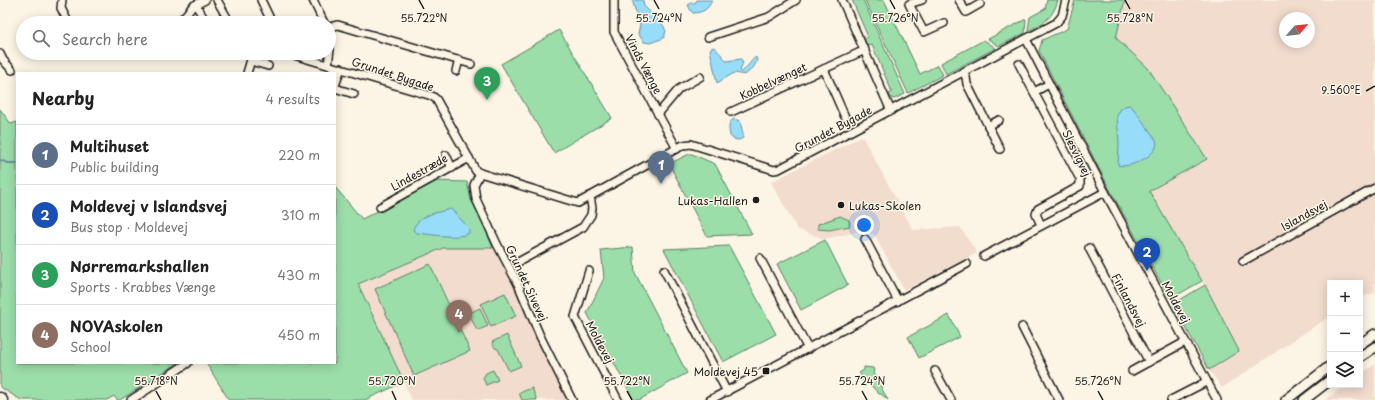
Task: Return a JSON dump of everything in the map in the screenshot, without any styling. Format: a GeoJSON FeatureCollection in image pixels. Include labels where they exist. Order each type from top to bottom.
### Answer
{"type":"FeatureCollection","features":[{"type":"Feature","properties":{"kind":"street"},"geometry":{"type":"LineString","coordinates":[[62,0],[61,8],[65,16]]}},
{"type":"Feature","properties":{"kind":"street"},"geometry":{"type":"LineString","coordinates":[[185,16],[196,5],[206,0]]}},
{"type":"Feature","properties":{"kind":"street"},"geometry":{"type":"LineString","coordinates":[[217,0],[226,16]]}},
{"type":"Feature","properties":{"kind":"street"},"geometry":{"type":"LineString","coordinates":[[261,0],[269,16]]}},
{"type":"Feature","properties":{"kind":"street"},"geometry":{"type":"LineString","coordinates":[[313,0],[321,16]]}},
{"type":"Feature","properties":{"kind":"street","name":"Vinds Vænge"},"geometry":{"type":"LineString","coordinates":[[614,0],[614,32],[677,149]]}},
{"type":"Feature","properties":{"kind":"street"},"geometry":{"type":"LineString","coordinates":[[708,37],[769,17],[796,0]]}},
{"type":"Feature","properties":{"kind":"street"},"geometry":{"type":"LineString","coordinates":[[842,0],[891,111]]}},
{"type":"Feature","properties":{"kind":"street"},"geometry":{"type":"LineString","coordinates":[[920,0],[909,4],[924,32],[944,23]]}},
{"type":"Feature","properties":{"kind":"street"},"geometry":{"type":"LineString","coordinates":[[959,0],[966,12],[980,4]]}},
{"type":"Feature","properties":{"kind":"street","name":"Grundet Bygade"},"geometry":{"type":"LineString","coordinates":[[311,60],[432,96],[436,99],[476,171],[578,203],[684,145],[691,144],[774,170],[779,169],[1056,23],[1062,16],[1066,0]]}},
{"type":"Feature","properties":{"kind":"street"},"geometry":{"type":"LineString","coordinates":[[196,5],[202,16]]}},
{"type":"Feature","properties":{"kind":"street"},"geometry":{"type":"LineString","coordinates":[[336,25],[471,64]]}},
{"type":"Feature","properties":{"kind":"street","name":"Moldevej"},"geometry":{"type":"LineString","coordinates":[[1026,39],[1105,192],[1217,400]]}},
{"type":"Feature","properties":{"kind":"street","name":"Kobbelvænget"},"geometry":{"type":"LineString","coordinates":[[731,112],[865,50]]}},
{"type":"Feature","properties":{"kind":"street"},"geometry":{"type":"LineString","coordinates":[[0,54],[12,70]]}},
{"type":"Feature","properties":{"kind":"street"},"geometry":{"type":"LineString","coordinates":[[328,65],[329,60]]}},
{"type":"Feature","properties":{"kind":"street"},"geometry":{"type":"LineString","coordinates":[[456,71],[459,60]]}},
{"type":"Feature","properties":{"kind":"street"},"geometry":{"type":"LineString","coordinates":[[247,72],[251,61],[268,66]]}},
{"type":"Feature","properties":{"kind":"street","name":"Slesvigvej"},"geometry":{"type":"LineString","coordinates":[[1019,64],[1080,179],[1080,186],[1038,209],[1036,214],[1041,225]]}},
{"type":"Feature","properties":{"kind":"street"},"geometry":{"type":"LineString","coordinates":[[336,83],[340,68]]}},
{"type":"Feature","properties":{"kind":"street","name":"Kobbelvænget"},"geometry":{"type":"LineString","coordinates":[[824,69],[845,117]]}},
{"type":"Feature","properties":{"kind":"street"},"geometry":{"type":"LineString","coordinates":[[963,72],[966,77],[967,84],[1000,149]]}},
{"type":"Feature","properties":{"kind":"street","name":"Vinds Vænge"},"geometry":{"type":"LineString","coordinates":[[658,114],[679,89],[700,77]]}},
{"type":"Feature","properties":{"kind":"street"},"geometry":{"type":"LineString","coordinates":[[1034,92],[1050,84]]}},
{"type":"Feature","properties":{"kind":"street"},"geometry":{"type":"LineString","coordinates":[[336,87],[354,94]]}},
{"type":"Feature","properties":{"kind":"street"},"geometry":{"type":"LineString","coordinates":[[988,126],[999,120]]}},
{"type":"Feature","properties":{"kind":"street"},"geometry":{"type":"LineString","coordinates":[[446,155],[452,168]]}},
{"type":"Feature","properties":{"kind":"street","name":"Lindestræde"},"geometry":{"type":"LineString","coordinates":[[380,207],[469,158]]}},
{"type":"Feature","properties":{"kind":"street","name":"Grundet Sivevej"},"geometry":{"type":"LineString","coordinates":[[480,173],[474,185],[476,199],[518,284],[540,336],[572,400]]}},
{"type":"Feature","properties":{"kind":"street","name":"Islandsvej"},"geometry":{"type":"LineString","coordinates":[[1243,261],[1375,188]]}},
{"type":"Feature","properties":{"kind":"street"},"geometry":{"type":"LineString","coordinates":[[984,256],[1105,192]]}},
{"type":"Feature","properties":{"kind":"street"},"geometry":{"type":"LineString","coordinates":[[520,260],[583,227],[591,215],[592,208],[590,196]]}},
{"type":"Feature","properties":{"kind":"street"},"geometry":{"type":"LineString","coordinates":[[865,239],[898,301]]}},
{"type":"Feature","properties":{"kind":"street","name":"Finlandsvej"},"geometry":{"type":"LineString","coordinates":[[1089,248],[1149,362]]}},
{"type":"Feature","properties":{"kind":"street"},"geometry":{"type":"LineString","coordinates":[[760,258],[808,349]]}},
{"type":"Feature","properties":{"kind":"street"},"geometry":{"type":"LineString","coordinates":[[710,400],[967,264]]}},
{"type":"Feature","properties":{"kind":"street"},"geometry":{"type":"LineString","coordinates":[[664,270],[727,392]]}},
{"type":"Feature","properties":{"kind":"street","name":"Moldevej"},"geometry":{"type":"LineString","coordinates":[[589,271],[574,317],[618,400]]}},
{"type":"Feature","properties":{"kind":"street"},"geometry":{"type":"LineString","coordinates":[[1022,327],[1059,400]]}},
{"type":"Feature","properties":{"kind":"street"},"geometry":{"type":"LineString","coordinates":[[1363,342],[1375,334]]}},
{"type":"Feature","properties":{"kind":"street"},"geometry":{"type":"LineString","coordinates":[[1132,371],[1185,342]]}},
{"type":"Feature","properties":{"kind":"street"},"geometry":{"type":"LineString","coordinates":[[1363,355],[1375,347]]}},
{"type":"Feature","properties":{"kind":"street"},"geometry":{"type":"LineString","coordinates":[[131,400],[186,364]]}},
{"type":"Feature","properties":{"kind":"street"},"geometry":{"type":"LineString","coordinates":[[1286,400],[1327,368]]}},
{"type":"Feature","properties":{"kind":"street"},"geometry":{"type":"LineString","coordinates":[[936,371],[951,400]]}},
{"type":"Feature","properties":{"kind":"street"},"geometry":{"type":"LineString","coordinates":[[1171,400],[1206,382]]}},
{"type":"Feature","properties":{"kind":"street"},"geometry":{"type":"LineString","coordinates":[[1304,400],[1327,382]]}},
{"type":"Feature","properties":{"kind":"shaded area"},"geometry":{"type":"Polygon","coordinates":[[[1125,0],[1375,0],[1375,293],[1363,296],[1363,280],[1327,280],[1327,318],[1222,388],[1209,370],[1239,351],[1202,281],[1149,191],[1206,160],[1116,38],[1125,0]]]}},
{"type":"Feature","properties":{"kind":"shaded area","name":"Lukas-Skolen"},"geometry":{"type":"Polygon","coordinates":[[[862,136],[913,230],[960,227],[977,253],[904,290],[874,234],[860,231],[824,239],[797,229],[771,182],[862,136]]]}},
{"type":"Feature","properties":{"kind":"shaded area"},"geometry":{"type":"Polygon","coordinates":[[[443,248],[497,248],[567,400],[412,400],[358,284],[443,248]]]}},
{"type":"Feature","properties":{"kind":"shaded area"},"geometry":{"type":"Polygon","coordinates":[[[1375,364],[1375,400],[1325,400],[1342,388],[1363,388],[1363,373],[1375,364]]]}},
{"type":"Feature","properties":{"kind":"green space"},"geometry":{"type":"Polygon","coordinates":[[[852,0],[863,0],[905,94],[894,99],[891,98],[889,94],[892,92],[872,45],[867,46],[864,39],[868,37],[852,0]]]}},
{"type":"Feature","properties":{"kind":"green space"},"geometry":{"type":"Polygon","coordinates":[[[865,0],[884,0],[920,74],[938,65],[943,75],[908,93],[865,0]]]}},
{"type":"Feature","properties":{"kind":"green space"},"geometry":{"type":"Polygon","coordinates":[[[1047,0],[1058,0],[1051,16],[1028,31],[1030,17],[1045,9],[1047,0]]]}},
{"type":"Feature","properties":{"kind":"green space"},"geometry":{"type":"Polygon","coordinates":[[[1075,0],[1125,0],[1116,38],[1148,68],[1207,159],[1149,191],[1202,281],[1179,294],[1169,297],[1109,188],[1039,51],[1042,40],[1067,29],[1075,0]]]}},
{"type":"Feature","properties":{"kind":"green space"},"geometry":{"type":"Polygon","coordinates":[[[1026,19],[1025,33],[999,46],[988,39],[1026,19]]]}},
{"type":"Feature","properties":{"kind":"green space"},"geometry":{"type":"Polygon","coordinates":[[[559,30],[612,118],[554,153],[501,64],[559,30]]]}},
{"type":"Feature","properties":{"kind":"green space"},"geometry":{"type":"Polygon","coordinates":[[[984,40],[996,48],[946,74],[941,63],[984,40]]]}},
{"type":"Feature","properties":{"kind":"green space"},"geometry":{"type":"Polygon","coordinates":[[[0,109],[11,124],[16,122],[16,364],[176,364],[120,400],[117,400],[114,396],[107,400],[21,400],[0,387],[0,109]]]}},
{"type":"Feature","properties":{"kind":"green space"},"geometry":{"type":"Polygon","coordinates":[[[689,154],[715,164],[752,234],[707,236],[669,164],[689,154]]]}},
{"type":"Feature","properties":{"kind":"green space"},"geometry":{"type":"Polygon","coordinates":[[[436,181],[467,182],[471,200],[481,218],[493,248],[443,248],[358,284],[404,382],[365,400],[229,400],[207,364],[336,364],[336,188],[362,219],[436,181]]]}},
{"type":"Feature","properties":{"kind":"green space"},"geometry":{"type":"Polygon","coordinates":[[[840,216],[849,220],[850,226],[829,230],[818,229],[818,224],[840,216]]]}},
{"type":"Feature","properties":{"kind":"green space"},"geometry":{"type":"Polygon","coordinates":[[[825,240],[848,285],[801,310],[777,264],[825,240]]]}},
{"type":"Feature","properties":{"kind":"green space"},"geometry":{"type":"Polygon","coordinates":[[[729,246],[776,334],[723,362],[664,249],[729,246]]]}},
{"type":"Feature","properties":{"kind":"green space"},"geometry":{"type":"Polygon","coordinates":[[[633,247],[635,273],[687,373],[639,400],[634,400],[587,313],[604,278],[601,250],[633,247]]]}},
{"type":"Feature","properties":{"kind":"green space"},"geometry":{"type":"Polygon","coordinates":[[[430,264],[470,351],[414,376],[375,289],[430,264]]]}},
{"type":"Feature","properties":{"kind":"green space"},"geometry":{"type":"Polygon","coordinates":[[[1205,285],[1239,351],[1209,370],[1173,304],[1205,285]]]}},
{"type":"Feature","properties":{"kind":"green space"},"geometry":{"type":"Polygon","coordinates":[[[505,293],[516,316],[491,327],[481,304],[505,293]]]}},
{"type":"Feature","properties":{"kind":"green space"},"geometry":{"type":"Polygon","coordinates":[[[480,308],[488,326],[477,331],[469,313],[480,308]]]}},
{"type":"Feature","properties":{"kind":"green space"},"geometry":{"type":"Polygon","coordinates":[[[949,315],[960,337],[919,358],[908,337],[949,315]]]}},
{"type":"Feature","properties":{"kind":"green space"},"geometry":{"type":"Polygon","coordinates":[[[507,335],[521,366],[509,371],[498,349],[495,348],[492,342],[507,335]]]}},
{"type":"Feature","properties":{"kind":"green space"},"geometry":{"type":"Polygon","coordinates":[[[864,367],[873,368],[873,373],[888,400],[879,394],[866,380],[862,381],[860,379],[861,375],[859,373],[864,370],[864,367]]]}},
{"type":"Feature","properties":{"kind":"green space"},"geometry":{"type":"Polygon","coordinates":[[[493,370],[498,380],[486,385],[483,378],[486,373],[493,370]]]}},
{"type":"Feature","properties":{"kind":"green space"},"geometry":{"type":"Polygon","coordinates":[[[532,388],[537,400],[522,400],[519,393],[532,388]]]}},
{"type":"Feature","properties":{"kind":"water"},"geometry":{"type":"Polygon","coordinates":[[[632,0],[643,0],[644,6],[663,25],[666,31],[664,38],[650,43],[644,42],[638,34],[640,25],[632,0]]]}},
{"type":"Feature","properties":{"kind":"water"},"geometry":{"type":"Polygon","coordinates":[[[697,0],[712,0],[705,10],[693,13],[688,5],[695,3],[697,0]]]}},
{"type":"Feature","properties":{"kind":"water"},"geometry":{"type":"Polygon","coordinates":[[[715,47],[726,61],[741,59],[743,62],[740,71],[742,72],[756,57],[757,61],[753,68],[745,75],[734,73],[717,83],[710,50],[711,48],[715,47]]]}},
{"type":"Feature","properties":{"kind":"water"},"geometry":{"type":"Polygon","coordinates":[[[1129,105],[1134,109],[1156,140],[1157,144],[1156,148],[1149,156],[1133,164],[1122,166],[1118,165],[1119,144],[1117,116],[1120,110],[1129,105]]]}},
{"type":"Feature","properties":{"kind":"water"},"geometry":{"type":"Polygon","coordinates":[[[734,119],[740,121],[743,138],[739,140],[733,139],[730,136],[729,124],[734,119]]]}},
{"type":"Feature","properties":{"kind":"water"},"geometry":{"type":"Polygon","coordinates":[[[451,209],[469,228],[469,233],[458,236],[444,236],[417,233],[413,230],[419,221],[429,215],[451,209]]]}},
{"type":"Feature","properties":{"kind":"waterway"},"geometry":{"type":"LineString","coordinates":[[0,160],[8,163],[16,163]]}},
{"type":"Feature","properties":{"kind":"place","name":"Nørremarkshallen"},"geometry":{"type":"Point","coordinates":[487,100]}},
{"type":"Feature","properties":{"kind":"place","name":"Multihuset"},"geometry":{"type":"Point","coordinates":[661,184]}},
{"type":"Feature","properties":{"kind":"place","name":"Lukas-Hallen"},"geometry":{"type":"Point","coordinates":[756,200]}},
{"type":"Feature","properties":{"kind":"place","name":"Lukas-Skolen"},"geometry":{"type":"Point","coordinates":[841,205]}},
{"type":"Feature","properties":{"kind":"place","name":"Moldevej v Islandsvej"},"geometry":{"type":"Point","coordinates":[1147,271]}},
{"type":"Feature","properties":{"kind":"place","name":"NOVAskolen"},"geometry":{"type":"Point","coordinates":[459,333]}},
{"type":"Feature","properties":{"kind":"place","name":"Moldevej 45"},"geometry":{"type":"Point","coordinates":[766,371]}}]}
